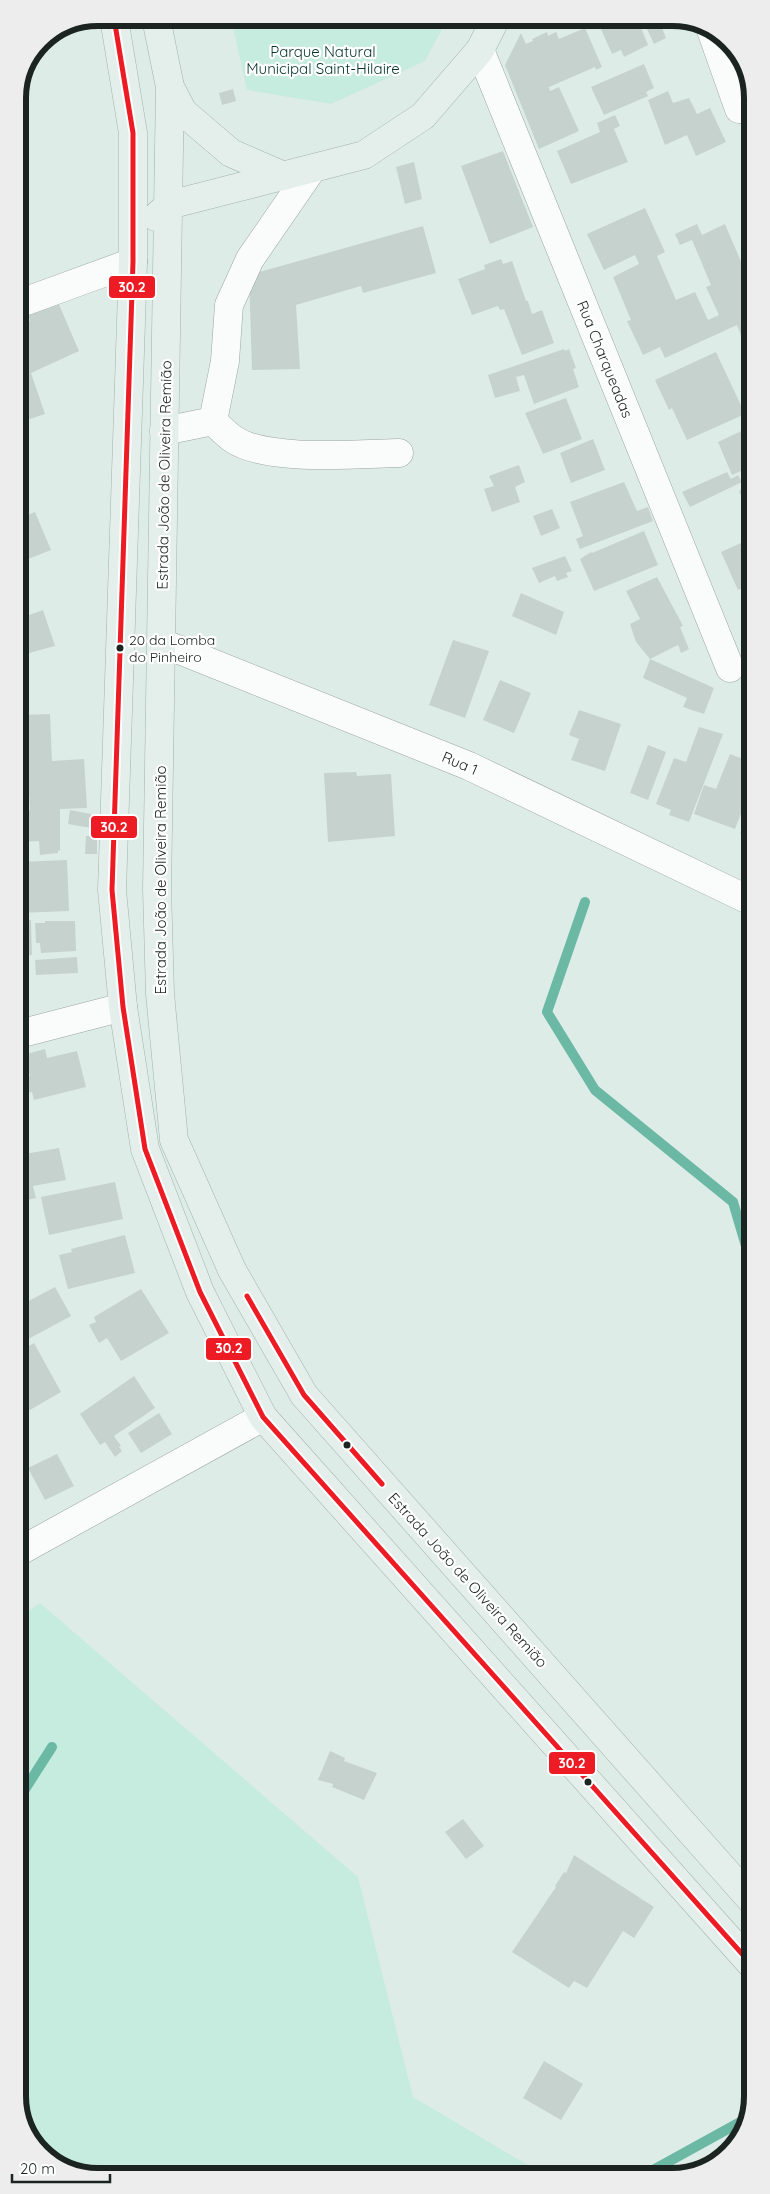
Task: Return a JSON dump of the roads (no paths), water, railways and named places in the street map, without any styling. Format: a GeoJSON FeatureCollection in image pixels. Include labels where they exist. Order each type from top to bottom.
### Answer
{"type":"FeatureCollection","features":[{"type":"Feature","properties":{"kind":"main road"},"geometry":{"type":"LineString","coordinates":[[115,26],[133,133],[133,257],[112,890],[123,1008],[145,1149],[200,1292],[263,1417],[744,1956]]}},
{"type":"Feature","properties":{"kind":"main road","name":"Estrada João de Oliveira Remião"},"geometry":{"type":"LineString","coordinates":[[158,26],[170,87],[157,889],[160,994],[174,1140],[232,1270],[304,1395],[744,1892]]}},
{"type":"Feature","properties":{"kind":"main road"},"geometry":{"type":"LineString","coordinates":[[133,257],[144,231],[169,205],[364,155],[423,116],[480,50],[492,26]]}},
{"type":"Feature","properties":{"kind":"main road"},"geometry":{"type":"LineString","coordinates":[[170,87],[183,112],[231,153],[284,176]]}},
{"type":"Feature","properties":{"kind":"main road"},"geometry":{"type":"LineString","coordinates":[[133,133],[169,205]]}},
{"type":"Feature","properties":{"kind":"street"},"geometry":{"type":"LineString","coordinates":[[715,40],[739,109]]}},
{"type":"Feature","properties":{"kind":"street","name":"Rua Charqueadas"},"geometry":{"type":"LineString","coordinates":[[480,50],[730,668]]}},
{"type":"Feature","properties":{"kind":"street"},"geometry":{"type":"LineString","coordinates":[[213,421],[225,360],[229,305],[250,259],[312,169]]}},
{"type":"Feature","properties":{"kind":"street"},"geometry":{"type":"LineString","coordinates":[[26,301],[133,257]]}},
{"type":"Feature","properties":{"kind":"street"},"geometry":{"type":"LineString","coordinates":[[164,431],[213,421]]}},
{"type":"Feature","properties":{"kind":"street"},"geometry":{"type":"LineString","coordinates":[[213,421],[234,440],[286,455],[398,453]]}},
{"type":"Feature","properties":{"kind":"street","name":"Rua 1"},"geometry":{"type":"LineString","coordinates":[[162,643],[469,766],[744,898]]}},
{"type":"Feature","properties":{"kind":"street"},"geometry":{"type":"LineString","coordinates":[[26,1032],[123,1008]]}},
{"type":"Feature","properties":{"kind":"street"},"geometry":{"type":"LineString","coordinates":[[26,1548],[263,1417]]}},
{"type":"Feature","properties":{"kind":"waterway"},"geometry":{"type":"LineString","coordinates":[[585,902],[547,1012],[595,1090],[733,1202],[744,1239]]}},
{"type":"Feature","properties":{"kind":"waterway"},"geometry":{"type":"LineString","coordinates":[[26,1788],[52,1747]]}},
{"type":"Feature","properties":{"kind":"waterway"},"geometry":{"type":"LineString","coordinates":[[657,2168],[738,2123]]}},
{"type":"Feature","properties":{"kind":"place","name":"20 da Lomba do Pinheiro"},"geometry":{"type":"Point","coordinates":[120,648]}},
{"type":"Feature","properties":{"kind":"park label","name":"Parque Natural Municipal Saint-Hilaire"},"geometry":{"type":"Point","coordinates":[323,60]}}]}
